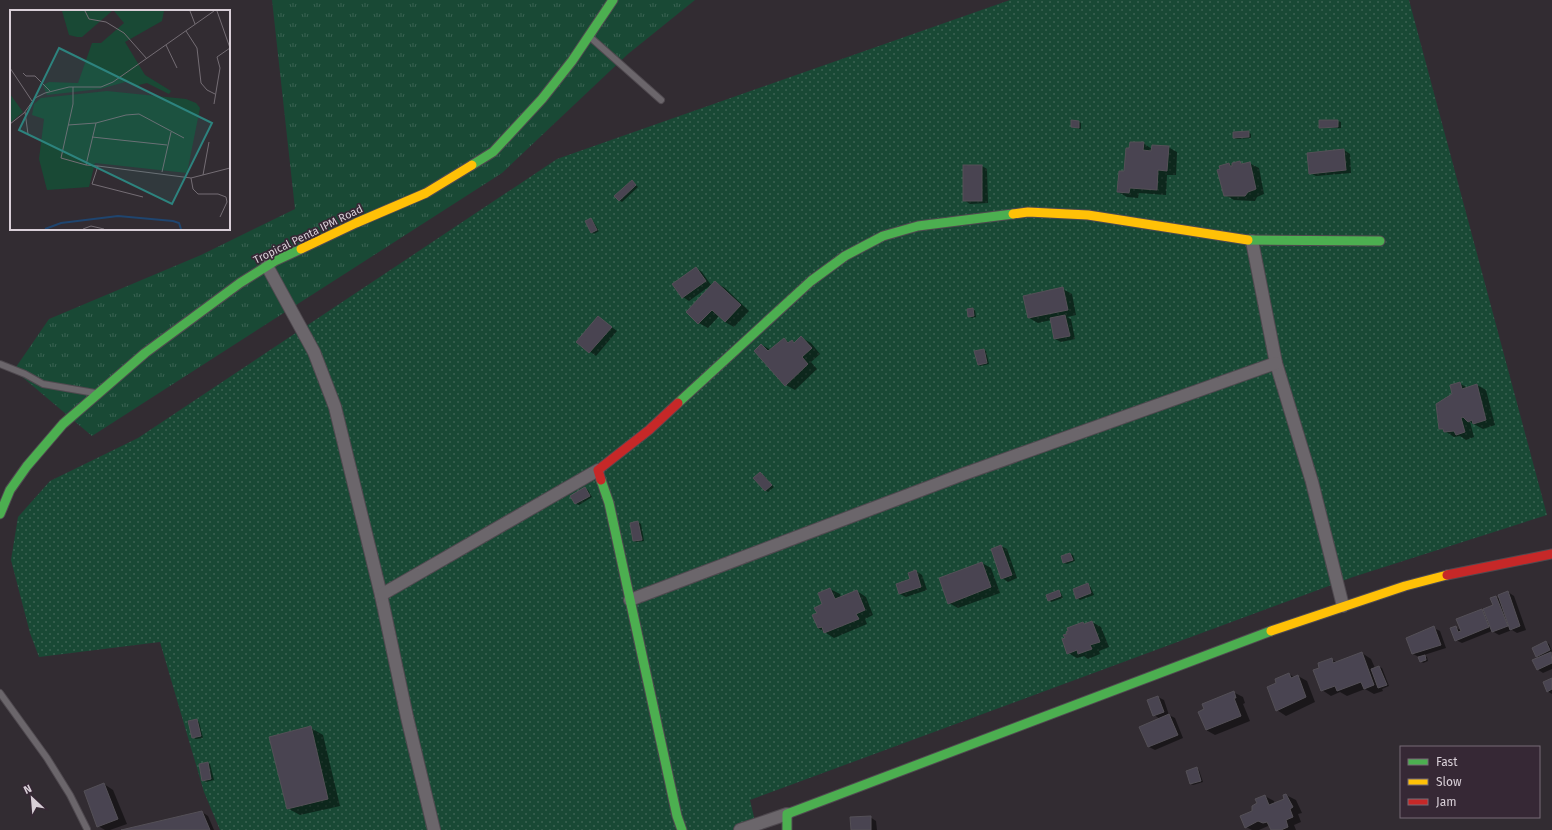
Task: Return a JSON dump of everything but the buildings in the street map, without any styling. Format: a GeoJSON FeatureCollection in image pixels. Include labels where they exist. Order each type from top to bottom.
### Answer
{"type":"FeatureCollection","features":[{"type":"Feature","properties":{"kind":"street","name":"Tropical Penta IPM Road"},"geometry":{"type":"LineString","coordinates":[[0,514],[10,490],[27,466],[63,424],[145,353],[240,283],[267,266],[356,223],[426,193],[493,152],[542,99],[589,36],[613,0]]}},
{"type":"Feature","properties":{"kind":"street"},"geometry":{"type":"LineString","coordinates":[[381,595],[598,470],[650,430],[811,281],[845,256],[882,236],[918,226],[1028,212],[1088,215],[1252,241],[1380,241]]}},
{"type":"Feature","properties":{"kind":"street"},"geometry":{"type":"LineString","coordinates":[[1252,241],[1276,363],[1312,482],[1343,606]]}},
{"type":"Feature","properties":{"kind":"street"},"geometry":{"type":"LineString","coordinates":[[267,266],[314,352],[335,407],[381,595],[407,717],[434,830]]}},
{"type":"Feature","properties":{"kind":"street"},"geometry":{"type":"LineString","coordinates":[[630,600],[961,475],[1276,363]]}},
{"type":"Feature","properties":{"kind":"street"},"geometry":{"type":"LineString","coordinates":[[598,470],[609,503],[676,816],[682,830]]}},
{"type":"Feature","properties":{"kind":"street"},"geometry":{"type":"LineString","coordinates":[[740,830],[788,814],[1266,633],[1343,606],[1435,578],[1552,554]]}},
{"type":"Feature","properties":{"kind":"street"},"geometry":{"type":"LineString","coordinates":[[787,830],[788,814]]}},
{"type":"Feature","properties":{"kind":"lane"},"geometry":{"type":"LineString","coordinates":[[589,36],[661,100]]}},
{"type":"Feature","properties":{"kind":"lane"},"geometry":{"type":"LineString","coordinates":[[0,364],[25,374],[44,384],[98,393]]}},
{"type":"Feature","properties":{"kind":"lane"},"geometry":{"type":"LineString","coordinates":[[0,693],[47,758],[70,795],[87,829]]}},
{"type":"Feature","properties":{"kind":"green space"},"geometry":{"type":"Polygon","coordinates":[[[272,0],[695,0],[628,54],[502,173],[92,436],[14,370],[49,319],[201,255],[295,209],[272,0]]]}},
{"type":"Feature","properties":{"kind":"green space"},"geometry":{"type":"Polygon","coordinates":[[[1010,0],[1409,0],[1547,515],[1353,577],[750,800],[757,830],[220,830],[204,792],[160,642],[39,657],[30,633],[11,560],[18,517],[50,481],[138,438],[557,159],[1010,0]]]}},
{"type":"Feature","properties":{"kind":"traffic: fast"},"geometry":{"type":"LineString","coordinates":[[472,165],[493,152],[542,99],[572,61],[613,0]]}},
{"type":"Feature","properties":{"kind":"traffic: fast"},"geometry":{"type":"LineString","coordinates":[[678,403],[811,281],[845,256],[883,236],[918,226],[1013,214]]}},
{"type":"Feature","properties":{"kind":"traffic: fast"},"geometry":{"type":"LineString","coordinates":[[1248,240],[1380,241]]}},
{"type":"Feature","properties":{"kind":"traffic: fast"},"geometry":{"type":"LineString","coordinates":[[0,514],[10,490],[27,466],[63,424],[145,353],[240,283],[275,261],[301,249]]}},
{"type":"Feature","properties":{"kind":"traffic: fast"},"geometry":{"type":"LineString","coordinates":[[601,480],[609,503],[677,816],[682,830]]}},
{"type":"Feature","properties":{"kind":"traffic: fast"},"geometry":{"type":"LineString","coordinates":[[787,830],[787,814],[1271,631]]}},
{"type":"Feature","properties":{"kind":"traffic: slow"},"geometry":{"type":"LineString","coordinates":[[301,249],[356,223],[426,193],[472,165]]}},
{"type":"Feature","properties":{"kind":"traffic: slow"},"geometry":{"type":"LineString","coordinates":[[1013,214],[1028,212],[1088,215],[1248,240]]}},
{"type":"Feature","properties":{"kind":"traffic: slow"},"geometry":{"type":"LineString","coordinates":[[1271,631],[1405,586],[1447,575]]}},
{"type":"Feature","properties":{"kind":"traffic: jam"},"geometry":{"type":"LineString","coordinates":[[601,480],[598,470],[649,430],[678,403]]}},
{"type":"Feature","properties":{"kind":"traffic: jam"},"geometry":{"type":"LineString","coordinates":[[1447,575],[1552,554]]}}]}
